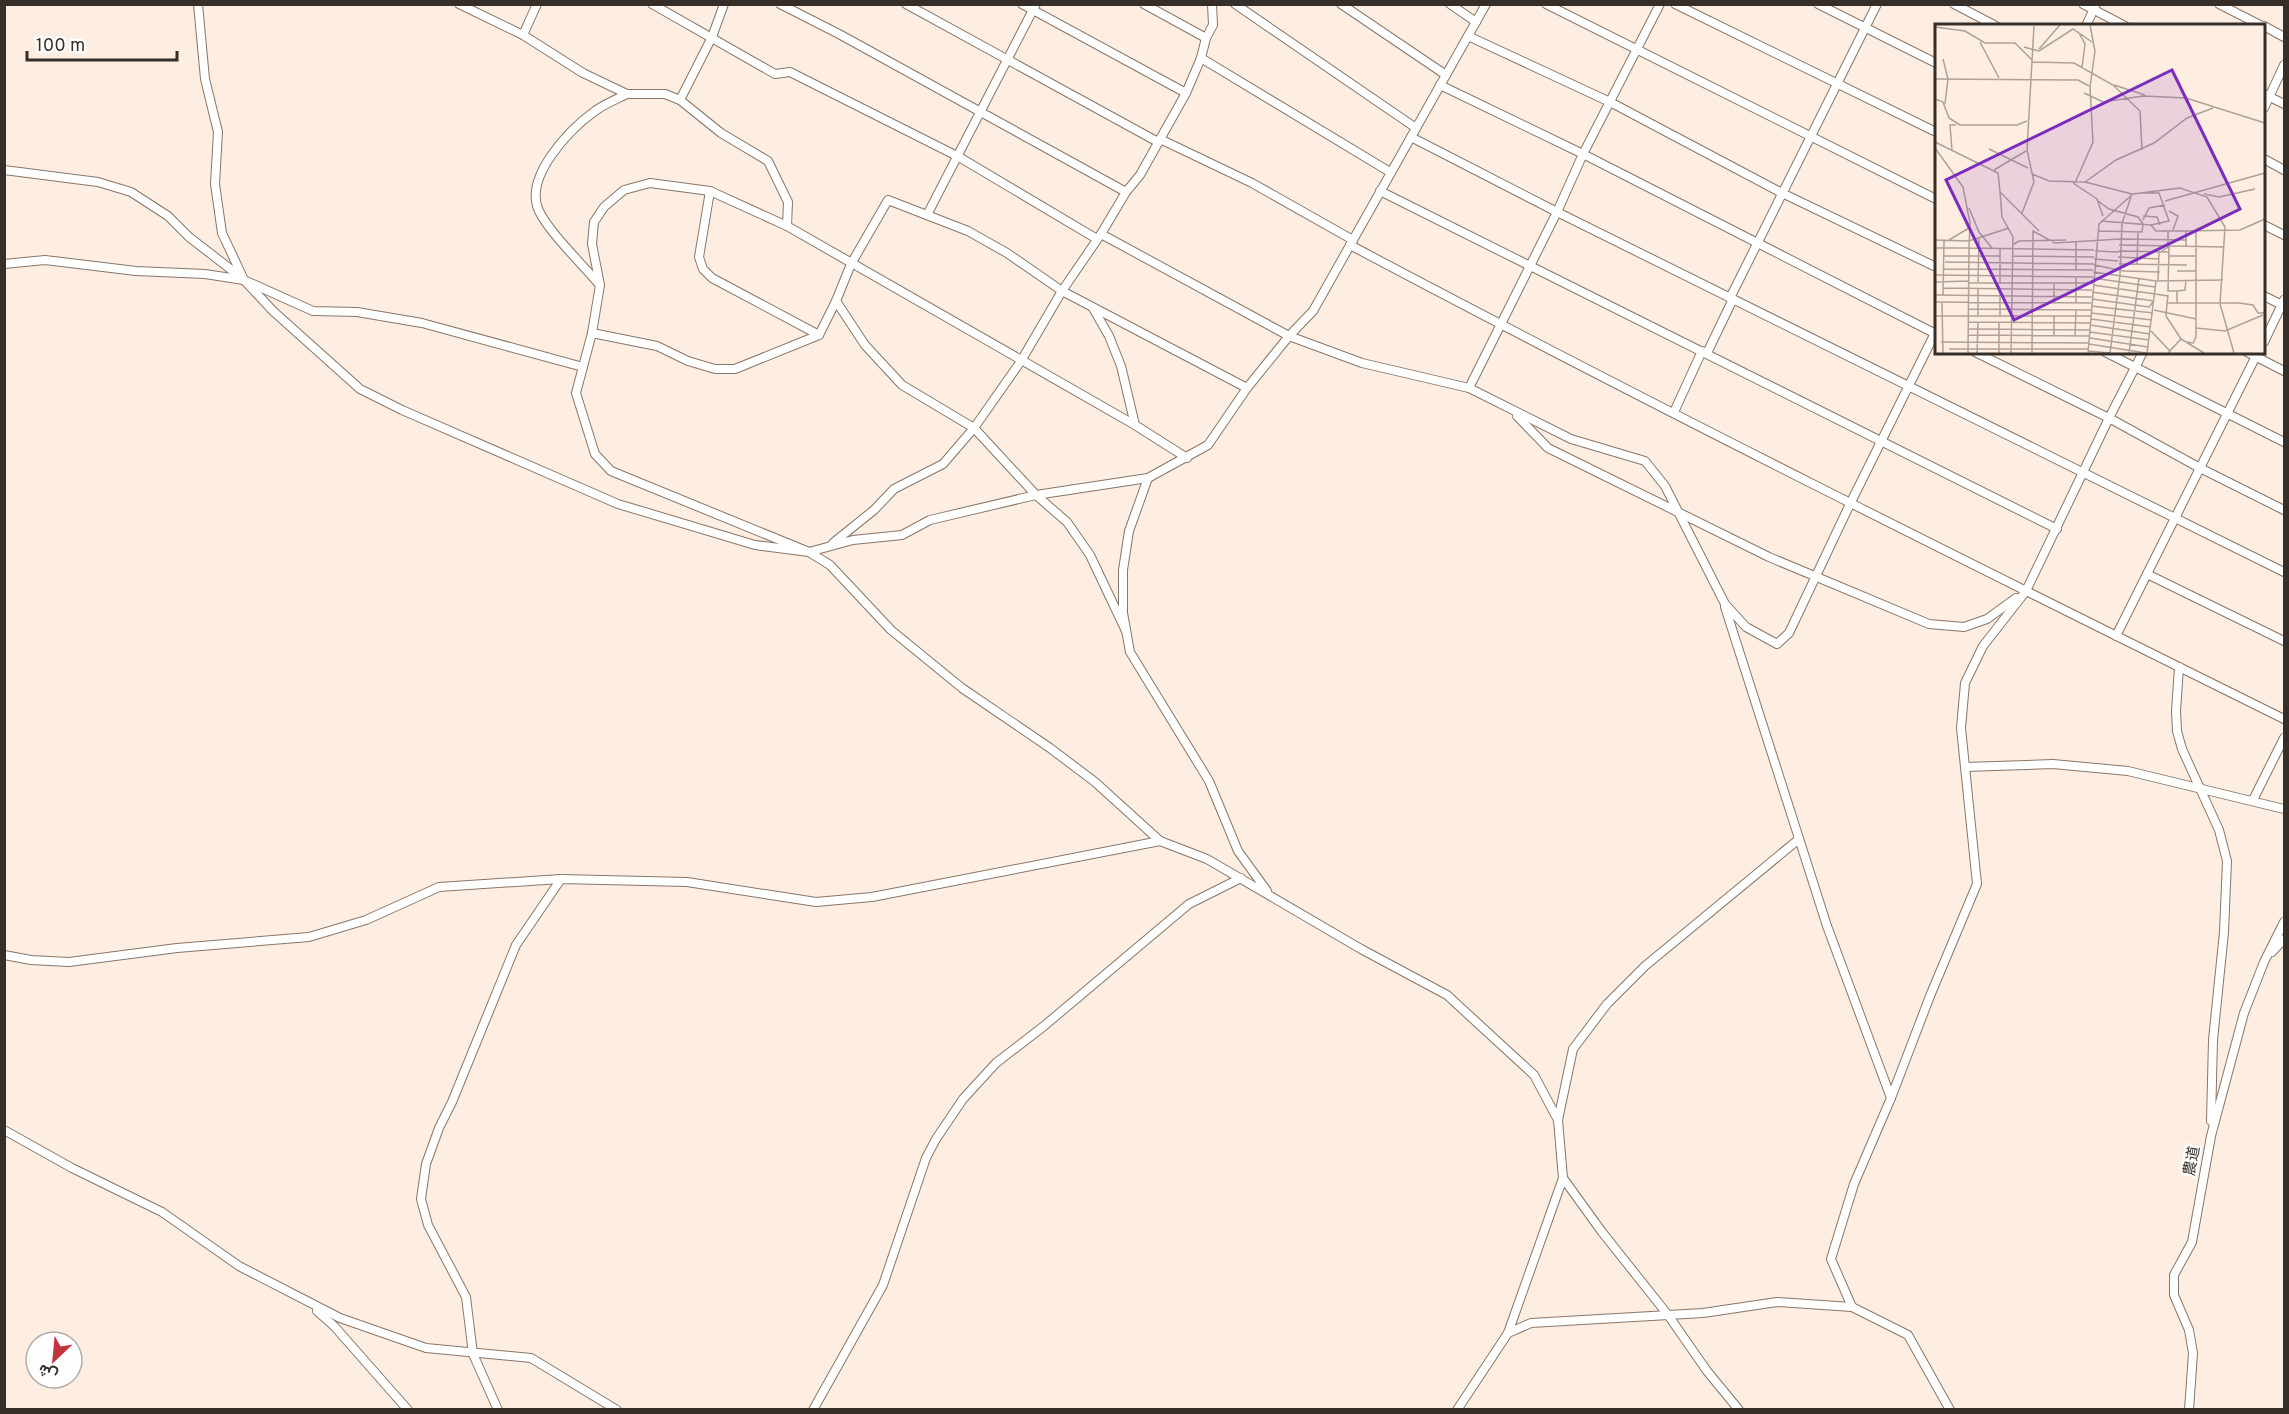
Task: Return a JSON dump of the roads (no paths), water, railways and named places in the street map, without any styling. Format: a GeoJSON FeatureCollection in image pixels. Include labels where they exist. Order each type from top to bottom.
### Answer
{"type":"FeatureCollection","features":[{"type":"Feature","properties":{"kind":"street"},"geometry":{"type":"LineString","coordinates":[[198,4],[205,79],[218,132],[215,184],[222,232],[244,280]]}},
{"type":"Feature","properties":{"kind":"street"},"geometry":{"type":"LineString","coordinates":[[459,4],[523,35],[583,73],[627,94],[665,94],[680,100],[721,133],[768,160],[788,202],[786,226]]}},
{"type":"Feature","properties":{"kind":"street"},"geometry":{"type":"LineString","coordinates":[[523,35],[537,4]]}},
{"type":"Feature","properties":{"kind":"street"},"geometry":{"type":"LineString","coordinates":[[652,4],[745,59],[775,74],[790,72],[958,157],[1099,236],[1289,336],[1362,363],[1470,388],[1571,439],[1645,461],[1665,486],[1725,604],[1827,926],[1891,1098]]}},
{"type":"Feature","properties":{"kind":"street"},"geometry":{"type":"LineString","coordinates":[[680,100],[712,38],[724,4]]}},
{"type":"Feature","properties":{"kind":"street"},"geometry":{"type":"LineString","coordinates":[[780,4],[1126,192]]}},
{"type":"Feature","properties":{"kind":"street"},"geometry":{"type":"LineString","coordinates":[[906,4],[1159,141],[1252,183],[1501,325],[1850,504],[2284,719]]}},
{"type":"Feature","properties":{"kind":"street"},"geometry":{"type":"LineString","coordinates":[[1022,4],[1034,8],[1186,93]]}},
{"type":"Feature","properties":{"kind":"street"},"geometry":{"type":"LineString","coordinates":[[1144,4],[1206,38]]}},
{"type":"Feature","properties":{"kind":"street"},"geometry":{"type":"LineString","coordinates":[[830,545],[874,510],[894,489],[943,464],[974,428],[1021,361],[1062,291],[1126,192],[1140,175],[1186,93],[1201,58],[1206,38],[1213,25],[1212,4]]}},
{"type":"Feature","properties":{"kind":"street"},"geometry":{"type":"LineString","coordinates":[[1235,4],[1416,128]]}},
{"type":"Feature","properties":{"kind":"street"},"geometry":{"type":"LineString","coordinates":[[1341,4],[1446,75]]}},
{"type":"Feature","properties":{"kind":"street"},"geometry":{"type":"LineString","coordinates":[[1450,4],[1476,22]]}},
{"type":"Feature","properties":{"kind":"street"},"geometry":{"type":"LineString","coordinates":[[4,170],[98,182],[130,192],[168,216],[189,237],[244,280],[273,311],[360,389],[402,410],[618,504],[655,513],[754,544],[809,552],[830,545],[902,535],[930,520],[1036,495],[1148,478],[1208,445],[1247,388],[1289,336],[1313,311],[1486,4]]}},
{"type":"Feature","properties":{"kind":"street"},"geometry":{"type":"LineString","coordinates":[[1546,4],[1935,199]]}},
{"type":"Feature","properties":{"kind":"street"},"geometry":{"type":"LineString","coordinates":[[1470,388],[1557,212],[1583,154],[1660,4]]}},
{"type":"Feature","properties":{"kind":"street"},"geometry":{"type":"LineString","coordinates":[[1675,4],[1935,132]]}},
{"type":"Feature","properties":{"kind":"street"},"geometry":{"type":"LineString","coordinates":[[1818,4],[1935,63]]}},
{"type":"Feature","properties":{"kind":"street"},"geometry":{"type":"LineString","coordinates":[[1674,412],[1877,4]]}},
{"type":"Feature","properties":{"kind":"street"},"geometry":{"type":"LineString","coordinates":[[1954,4],[1992,24]]}},
{"type":"Feature","properties":{"kind":"street"},"geometry":{"type":"LineString","coordinates":[[2083,4],[2095,7],[2122,24]]}},
{"type":"Feature","properties":{"kind":"street"},"geometry":{"type":"LineString","coordinates":[[2219,4],[2259,24]]}},
{"type":"Feature","properties":{"kind":"street"},"geometry":{"type":"LineString","coordinates":[[2087,24],[2095,7]]}},
{"type":"Feature","properties":{"kind":"street"},"geometry":{"type":"LineString","coordinates":[[927,215],[1034,8]]}},
{"type":"Feature","properties":{"kind":"street"},"geometry":{"type":"LineString","coordinates":[[2265,27],[2284,37]]}},
{"type":"Feature","properties":{"kind":"street"},"geometry":{"type":"LineString","coordinates":[[1468,36],[1610,102],[1782,193],[1935,267]]}},
{"type":"Feature","properties":{"kind":"street"},"geometry":{"type":"LineString","coordinates":[[1201,58],[1390,172]]}},
{"type":"Feature","properties":{"kind":"street"},"geometry":{"type":"LineString","coordinates":[[2284,65],[2266,95],[2284,104]]}},
{"type":"Feature","properties":{"kind":"street"},"geometry":{"type":"LineString","coordinates":[[1440,85],[1583,154],[1935,332]]}},
{"type":"Feature","properties":{"kind":"street"},"geometry":{"type":"LineString","coordinates":[[600,285],[538,209],[536,191],[541,173],[555,150],[574,128],[596,110],[627,94]]}},
{"type":"Feature","properties":{"kind":"street"},"geometry":{"type":"LineString","coordinates":[[1411,137],[1557,212],[2284,572]]}},
{"type":"Feature","properties":{"kind":"street"},"geometry":{"type":"LineString","coordinates":[[2265,160],[2284,170]]}},
{"type":"Feature","properties":{"kind":"street"},"geometry":{"type":"LineString","coordinates":[[1187,458],[1135,425],[786,226],[710,191],[650,183],[624,190],[603,207],[594,222],[592,244],[600,285],[592,333],[576,393],[596,454],[611,471],[809,552],[830,565],[891,630],[962,688],[1095,782],[1160,841],[1207,859],[1361,950],[1447,995],[1534,1075],[1558,1120]]}},
{"type":"Feature","properties":{"kind":"street"},"geometry":{"type":"LineString","coordinates":[[710,191],[699,257],[704,269],[712,278],[819,335]]}},
{"type":"Feature","properties":{"kind":"street"},"geometry":{"type":"LineString","coordinates":[[1380,191],[2057,529]]}},
{"type":"Feature","properties":{"kind":"street"},"geometry":{"type":"LineString","coordinates":[[592,333],[657,346],[688,361],[715,369],[735,369],[819,335],[851,264],[888,200],[968,231],[1007,253],[1062,291],[1247,388]]}},
{"type":"Feature","properties":{"kind":"street"},"geometry":{"type":"LineString","coordinates":[[2265,226],[2284,235]]}},
{"type":"Feature","properties":{"kind":"street"},"geometry":{"type":"LineString","coordinates":[[4,264],[45,260],[136,271],[205,274],[244,280],[313,311],[357,312],[422,323],[583,367]]}},
{"type":"Feature","properties":{"kind":"street"},"geometry":{"type":"LineString","coordinates":[[2265,296],[2284,304],[2265,340]]}},
{"type":"Feature","properties":{"kind":"street"},"geometry":{"type":"LineString","coordinates":[[836,301],[865,345],[902,385],[974,428],[1036,495],[1067,522],[1090,555],[1126,631]]}},
{"type":"Feature","properties":{"kind":"street"},"geometry":{"type":"LineString","coordinates":[[1093,307],[1109,336],[1121,366],[1135,425]]}},
{"type":"Feature","properties":{"kind":"street"},"geometry":{"type":"LineString","coordinates":[[1725,604],[1746,627],[1777,644],[1789,633],[1850,504],[1935,335]]}},
{"type":"Feature","properties":{"kind":"street"},"geometry":{"type":"LineString","coordinates":[[1979,354],[2109,418],[2200,468],[2284,510]]}},
{"type":"Feature","properties":{"kind":"street"},"geometry":{"type":"LineString","coordinates":[[2109,354],[2284,442]]}},
{"type":"Feature","properties":{"kind":"street"},"geometry":{"type":"LineString","coordinates":[[1852,1307],[1831,1259],[1854,1184],[1977,884],[1961,728],[1965,683],[1983,646],[2026,591],[2142,354]]}},
{"type":"Feature","properties":{"kind":"street"},"geometry":{"type":"LineString","coordinates":[[2116,636],[2257,355],[2284,371]]}},
{"type":"Feature","properties":{"kind":"street"},"geometry":{"type":"LineString","coordinates":[[1507,407],[1548,448],[1815,577],[1929,624],[1964,627],[1987,620],[2026,591]]}},
{"type":"Feature","properties":{"kind":"street"},"geometry":{"type":"LineString","coordinates":[[1148,478],[1129,531],[1123,570],[1123,614],[1130,652],[1209,782],[1239,851],[1269,894]]}},
{"type":"Feature","properties":{"kind":"street"},"geometry":{"type":"LineString","coordinates":[[2147,574],[2284,642]]}},
{"type":"Feature","properties":{"kind":"street"},"geometry":{"type":"LineString","coordinates":[[2179,667],[2176,711],[2181,749],[2219,830],[2227,861],[2224,932],[2213,1040],[2211,1136]]}},
{"type":"Feature","properties":{"kind":"street"},"geometry":{"type":"LineString","coordinates":[[2253,800],[2284,738]]}},
{"type":"Feature","properties":{"kind":"street"},"geometry":{"type":"LineString","coordinates":[[1965,767],[2053,764],[2128,771],[2284,808]]}},
{"type":"Feature","properties":{"kind":"street"},"geometry":{"type":"LineString","coordinates":[[1457,1410],[1508,1334],[1563,1178],[1558,1120],[1573,1049],[1607,1004],[1645,966],[1799,839]]}},
{"type":"Feature","properties":{"kind":"street"},"geometry":{"type":"LineString","coordinates":[[4,955],[31,960],[69,962],[177,948],[309,937],[366,920],[439,887],[561,879],[687,882],[816,902],[872,897],[1160,841]]}},
{"type":"Feature","properties":{"kind":"street"},"geometry":{"type":"LineString","coordinates":[[813,1410],[883,1285],[926,1158],[963,1099],[996,1063],[1044,1026],[1189,904],[1241,878]]}},
{"type":"Feature","properties":{"kind":"street"},"geometry":{"type":"LineString","coordinates":[[498,1410],[473,1354],[466,1297],[428,1225],[421,1199],[426,1164],[439,1128],[457,1092],[516,945],[561,879]]}},
{"type":"Feature","properties":{"kind":"street","name":"農道"},"geometry":{"type":"LineString","coordinates":[[2189,1410],[2193,1353],[2189,1330],[2175,1301],[2173,1282],[2177,1269],[2192,1242],[2211,1136],[2244,1013],[2264,962],[2284,922]]}},
{"type":"Feature","properties":{"kind":"street"},"geometry":{"type":"LineString","coordinates":[[2264,962],[2284,939]]}},
{"type":"Feature","properties":{"kind":"street"},"geometry":{"type":"LineString","coordinates":[[4,1130],[72,1168],[162,1212],[239,1266],[310,1305],[372,1331],[426,1348],[531,1358],[617,1410]]}},
{"type":"Feature","properties":{"kind":"street"},"geometry":{"type":"LineString","coordinates":[[1563,1178],[1602,1232],[1668,1315],[1707,1371],[1739,1410]]}},
{"type":"Feature","properties":{"kind":"street"},"geometry":{"type":"LineString","coordinates":[[1508,1334],[1531,1323],[1703,1313],[1777,1302],[1852,1307],[1908,1335],[1950,1410]]}},
{"type":"Feature","properties":{"kind":"street"},"geometry":{"type":"LineString","coordinates":[[310,1305],[334,1326],[408,1410]]}}]}
